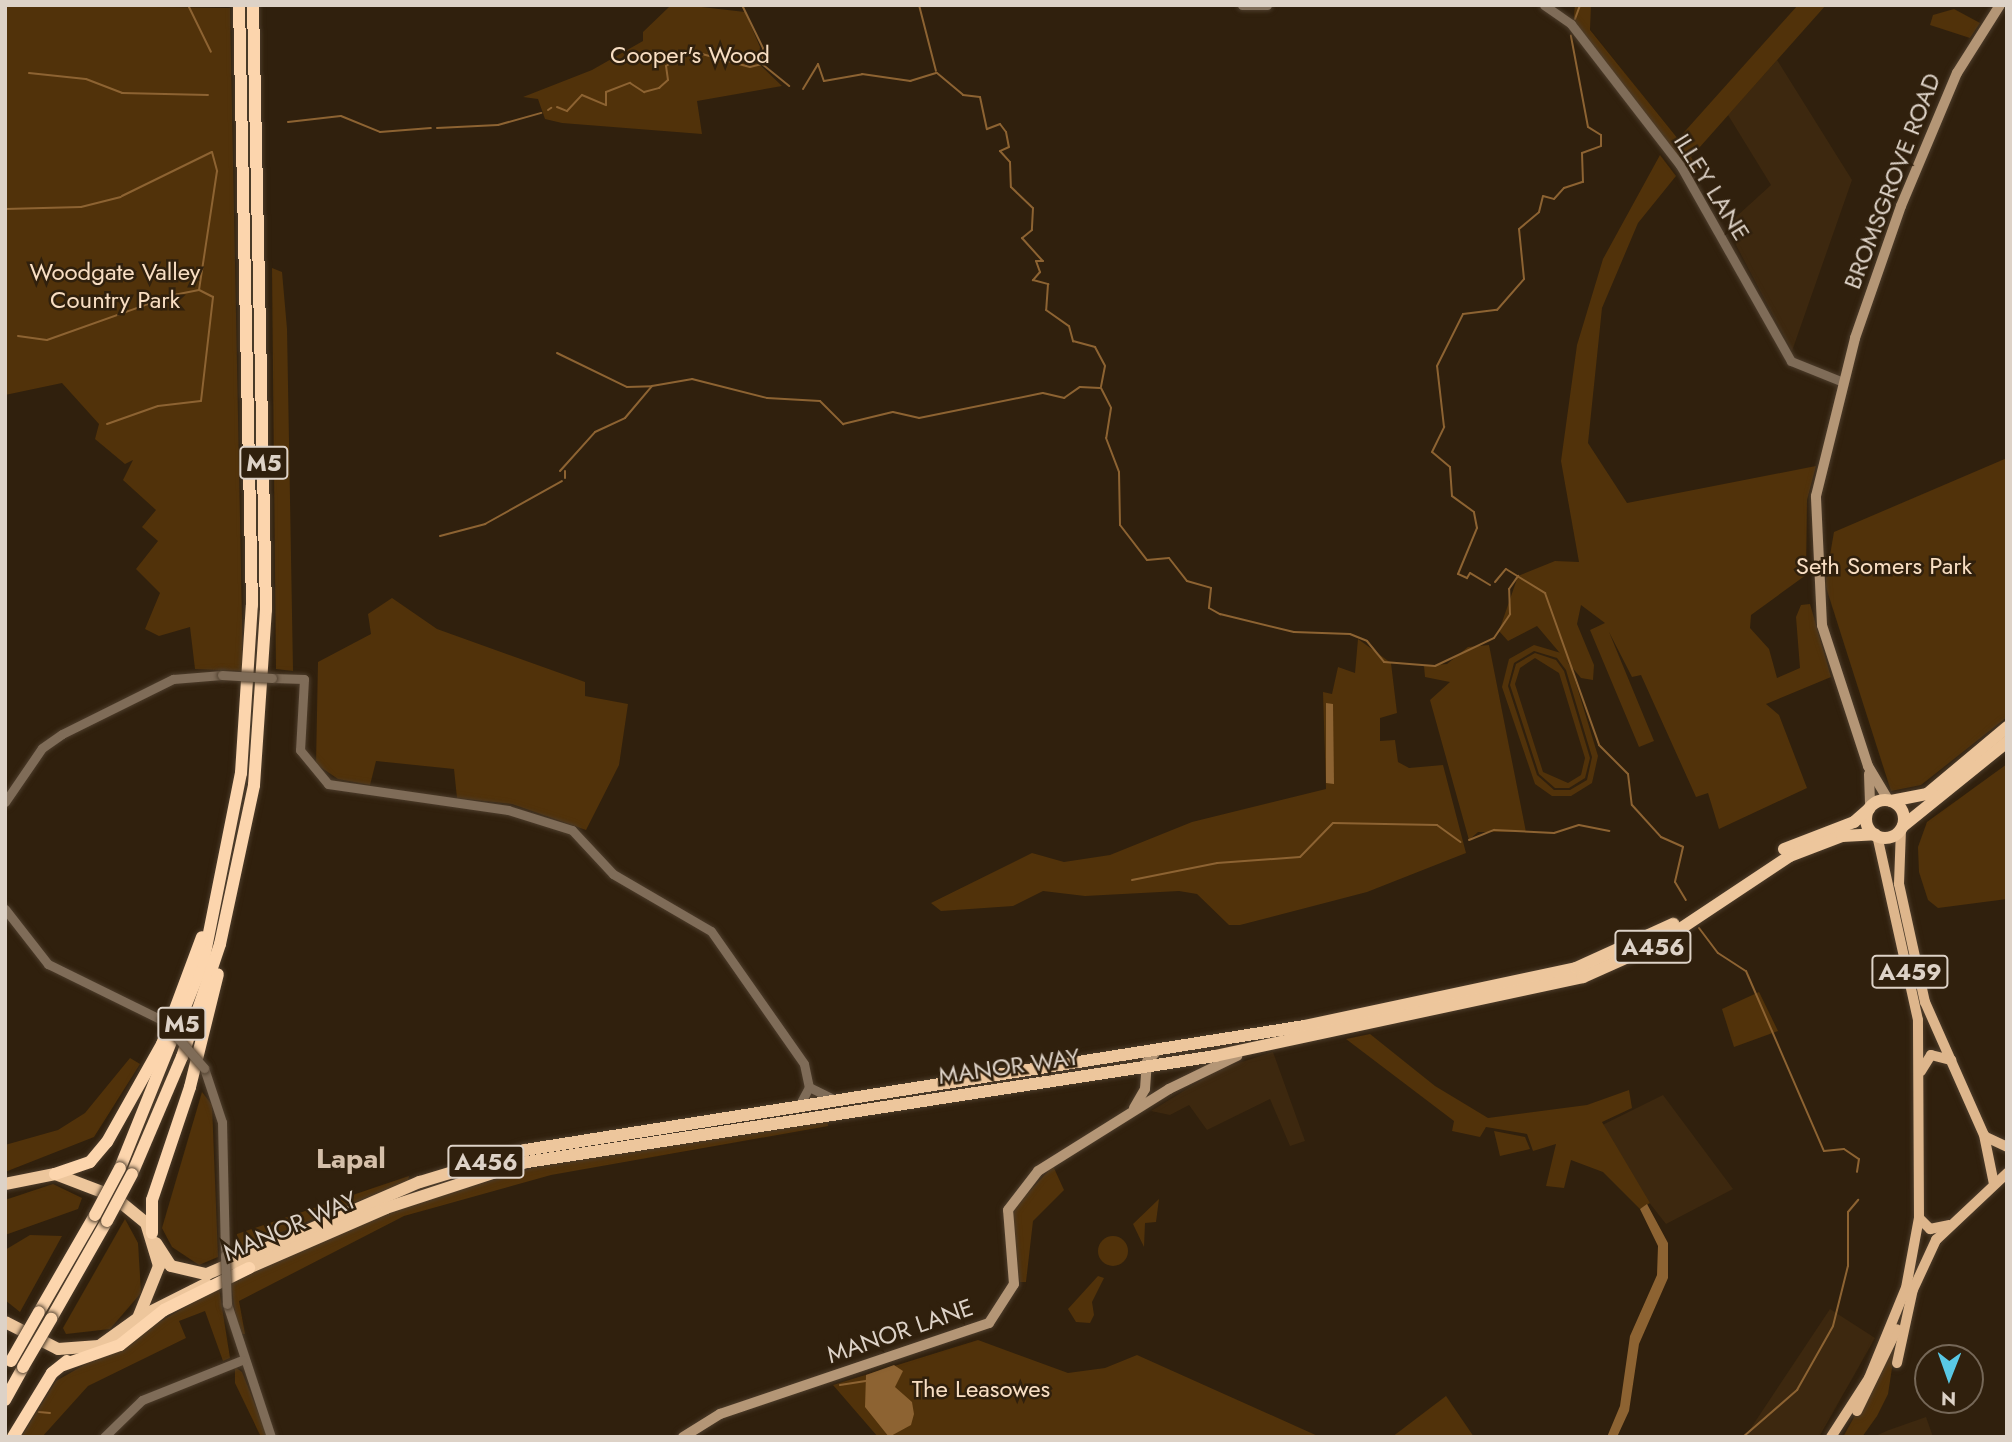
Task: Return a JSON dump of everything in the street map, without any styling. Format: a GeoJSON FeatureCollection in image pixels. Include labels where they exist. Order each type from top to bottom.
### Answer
{"type":"FeatureCollection","features":[{"type":"Feature","properties":{"kind":"highway","name":"M5"},"geometry":{"type":"LineString","coordinates":[[126,1171],[190,1004],[223,873],[241,773],[252,605],[239,5]]}},
{"type":"Feature","properties":{"kind":"highway","name":"M5"},"geometry":{"type":"LineString","coordinates":[[13,1366],[51,1319],[182,1058],[228,918],[254,785],[267,610],[253,5]]}},
{"type":"Feature","properties":{"kind":"highway","name":"A456"},"geometry":{"type":"LineString","coordinates":[[1870,809],[1890,801],[1927,794],[2007,727]]}},
{"type":"Feature","properties":{"kind":"highway","name":"A456"},"geometry":{"type":"LineString","coordinates":[[1876,835],[1902,828],[2007,742]]}},
{"type":"Feature","properties":{"kind":"highway"},"geometry":{"type":"LineString","coordinates":[[1890,801],[1902,811],[1902,828]]}},
{"type":"Feature","properties":{"kind":"highway"},"geometry":{"type":"LineString","coordinates":[[1870,809],[1867,822],[1876,835]]}},
{"type":"Feature","properties":{"kind":"highway","name":"MANOR WAY"},"geometry":{"type":"LineString","coordinates":[[55,1174],[113,1196],[154,1238],[171,1266],[207,1274],[420,1182],[525,1150],[832,1098],[1304,1026],[1587,964],[1652,938],[1753,867],[1870,809]]}},
{"type":"Feature","properties":{"kind":"highway","name":"MANOR WAY"},"geometry":{"type":"LineString","coordinates":[[99,1346],[158,1304],[249,1269],[407,1200],[527,1162],[1146,1067],[1267,1045],[1583,977],[1659,943],[1790,856],[1842,836],[1876,835]]}},
{"type":"Feature","properties":{"kind":"highway"},"geometry":{"type":"LineString","coordinates":[[5,1184],[55,1174],[98,1155],[162,1044],[223,873]]}},
{"type":"Feature","properties":{"kind":"highway"},"geometry":{"type":"LineString","coordinates":[[138,1318],[158,1276],[152,1200],[190,1087],[228,918]]}},
{"type":"Feature","properties":{"kind":"highway","name":"M5"},"geometry":{"type":"LineString","coordinates":[[5,1400],[13,1366],[39,1312],[101,1218]]}},
{"type":"Feature","properties":{"kind":"highway"},"geometry":{"type":"LineString","coordinates":[[63,1365],[120,1345],[164,1310],[249,1269]]}},
{"type":"Feature","properties":{"kind":"highway"},"geometry":{"type":"LineString","coordinates":[[5,1322],[58,1349],[99,1346]]}},
{"type":"Feature","properties":{"kind":"highway"},"geometry":{"type":"LineString","coordinates":[[13,1437],[63,1365],[99,1346]]}},
{"type":"Feature","properties":{"kind":"main road","name":"BROMSGROVE ROAD"},"geometry":{"type":"LineString","coordinates":[[1868,766],[1822,625],[1815,566],[1823,453],[1843,382],[1901,206],[1948,93],[2000,5]]}},
{"type":"Feature","properties":{"kind":"main road"},"geometry":{"type":"LineString","coordinates":[[1868,766],[1890,801]]}},
{"type":"Feature","properties":{"kind":"main road"},"geometry":{"type":"LineString","coordinates":[[1868,766],[1870,809]]}},
{"type":"Feature","properties":{"kind":"main road"},"geometry":{"type":"LineString","coordinates":[[1902,828],[1898,868],[1905,914],[1925,1002],[1984,1135],[1994,1184]]}},
{"type":"Feature","properties":{"kind":"main road","name":"A459"},"geometry":{"type":"LineString","coordinates":[[1831,1437],[1869,1378],[1906,1288],[1919,1218],[1920,1073],[1915,993],[1876,835]]}},
{"type":"Feature","properties":{"kind":"main road","name":"MANOR LANE"},"geometry":{"type":"LineString","coordinates":[[683,1437],[732,1410],[989,1323],[1014,1284],[1006,1232],[1014,1197],[1055,1156],[1217,1063],[1267,1045]]}},
{"type":"Feature","properties":{"kind":"main road"},"geometry":{"type":"LineString","coordinates":[[1144,1095],[1146,1067],[1159,1048]]}},
{"type":"Feature","properties":{"kind":"main road"},"geometry":{"type":"LineString","coordinates":[[1920,1073],[1931,1055],[1951,1060]]}},
{"type":"Feature","properties":{"kind":"main road"},"geometry":{"type":"LineString","coordinates":[[1121,1070],[1139,1078],[1144,1095]]}},
{"type":"Feature","properties":{"kind":"main road"},"geometry":{"type":"LineString","coordinates":[[1144,1095],[1156,1098]]}},
{"type":"Feature","properties":{"kind":"main road","name":"MANOR LANE"},"geometry":{"type":"LineString","coordinates":[[1129,1113],[1144,1095]]}},
{"type":"Feature","properties":{"kind":"main road"},"geometry":{"type":"LineString","coordinates":[[1984,1135],[2007,1147]]}},
{"type":"Feature","properties":{"kind":"main road"},"geometry":{"type":"LineString","coordinates":[[1840,1437],[1876,1379],[1933,1244],[2007,1173]]}},
{"type":"Feature","properties":{"kind":"main road"},"geometry":{"type":"LineString","coordinates":[[1919,1218],[1930,1229],[1952,1223]]}},
{"type":"Feature","properties":{"kind":"main road"},"geometry":{"type":"LineString","coordinates":[[1897,1363],[1913,1286]]}},
{"type":"Feature","properties":{"kind":"street"},"geometry":{"type":"LineString","coordinates":[[1242,5],[1267,5]]}},
{"type":"Feature","properties":{"kind":"street","name":"ILLEY LANE"},"geometry":{"type":"LineString","coordinates":[[1544,5],[1571,24],[1679,165],[1791,361],[1843,382]]}},
{"type":"Feature","properties":{"kind":"street"},"geometry":{"type":"LineString","coordinates":[[5,802],[42,748],[62,734],[173,679],[222,675],[304,679],[300,750],[316,777],[347,788],[527,814],[572,830],[613,874],[711,931],[797,1053],[808,1087],[800,1104]]}},
{"type":"Feature","properties":{"kind":"street"},"geometry":{"type":"LineString","coordinates":[[5,909],[48,964],[162,1020],[204,1068],[222,1122],[227,1304],[242,1360],[271,1437]]}},
{"type":"Feature","properties":{"kind":"street"},"geometry":{"type":"LineString","coordinates":[[808,1087],[832,1098]]}},
{"type":"Feature","properties":{"kind":"street"},"geometry":{"type":"LineString","coordinates":[[104,1437],[142,1399],[242,1360]]}},
{"type":"Feature","properties":{"kind":"shaded area"},"geometry":{"type":"Polygon","coordinates":[[[1777,60],[1852,180],[1792,351],[1726,226],[1771,185],[1728,115],[1777,60]]]}},
{"type":"Feature","properties":{"kind":"shaded area"},"geometry":{"type":"Polygon","coordinates":[[[1326,703],[1333,704],[1334,784],[1326,783],[1326,703]]]}},
{"type":"Feature","properties":{"kind":"shaded area"},"geometry":{"type":"Polygon","coordinates":[[[1273,1052],[1305,1141],[1290,1146],[1270,1099],[1207,1130],[1189,1105],[1170,1115],[1151,1111],[1220,1069],[1273,1052]]]}},
{"type":"Feature","properties":{"kind":"shaded area"},"geometry":{"type":"Polygon","coordinates":[[[1663,1095],[1733,1189],[1666,1224],[1644,1196],[1572,1140],[1663,1095]]]}},
{"type":"Feature","properties":{"kind":"shaded area"},"geometry":{"type":"Polygon","coordinates":[[[1647,1204],[1668,1243],[1668,1278],[1639,1344],[1629,1411],[1617,1437],[1607,1437],[1620,1406],[1630,1336],[1657,1275],[1658,1246],[1640,1209],[1647,1204]]]}},
{"type":"Feature","properties":{"kind":"shaded area"},"geometry":{"type":"Polygon","coordinates":[[[1830,1309],[1875,1338],[1819,1437],[1745,1437],[1830,1309]]]}},
{"type":"Feature","properties":{"kind":"shaded area"},"geometry":{"type":"Polygon","coordinates":[[[894,1365],[903,1371],[895,1387],[912,1402],[914,1414],[911,1425],[889,1437],[865,1407],[866,1375],[894,1365]]]}},
{"type":"Feature","properties":{"kind":"shaded area"},"geometry":{"type":"Polygon","coordinates":[[[1926,1417],[1933,1437],[1873,1437],[1889,1430],[1926,1417]]]}},
{"type":"Feature","properties":{"kind":"green space","name":"Woodgate Valley Country Park"},"geometry":{"type":"Polygon","coordinates":[[[5,5],[230,8],[243,671],[195,669],[190,627],[159,636],[145,629],[160,593],[136,569],[158,541],[142,527],[156,510],[123,480],[133,460],[125,464],[95,439],[99,424],[62,383],[5,395],[5,5]]]}},
{"type":"Feature","properties":{"kind":"green space","name":"Cooper's Wood"},"geometry":{"type":"Polygon","coordinates":[[[684,5],[745,12],[760,47],[758,63],[782,86],[697,101],[702,134],[562,123],[545,119],[538,99],[523,97],[592,70],[643,41],[643,32],[669,7],[684,5]]]}},
{"type":"Feature","properties":{"kind":"green space"},"geometry":{"type":"Polygon","coordinates":[[[1575,5],[1591,5],[1590,30],[1678,139],[1798,5],[1826,5],[1691,157],[1698,170],[1688,172],[1573,25],[1575,5]]]}},
{"type":"Feature","properties":{"kind":"green space"},"geometry":{"type":"Polygon","coordinates":[[[1954,9],[1980,23],[1970,38],[1930,25],[1933,15],[1954,9]]]}},
{"type":"Feature","properties":{"kind":"green space"},"geometry":{"type":"Polygon","coordinates":[[[1660,155],[1676,176],[1638,223],[1602,308],[1588,443],[1627,503],[1816,466],[1807,500],[1806,575],[1751,615],[1750,628],[1769,649],[1777,678],[1800,668],[1796,617],[1801,605],[1810,604],[1831,677],[1766,704],[1779,715],[1807,788],[1719,829],[1708,793],[1696,797],[1641,675],[1632,677],[1609,632],[1654,741],[1639,747],[1590,630],[1605,623],[1581,605],[1577,624],[1594,665],[1593,680],[1581,678],[1537,626],[1508,641],[1499,631],[1518,576],[1555,561],[1579,562],[1561,461],[1577,345],[1603,259],[1660,155]]]}},
{"type":"Feature","properties":{"kind":"green space"},"geometry":{"type":"Polygon","coordinates":[[[272,268],[282,272],[287,329],[293,671],[276,669],[272,268]]]}},
{"type":"Feature","properties":{"kind":"green space","name":"Seth Somers Park"},"geometry":{"type":"Polygon","coordinates":[[[2007,458],[2007,717],[1921,785],[1891,791],[1825,584],[1834,532],[2007,458]]]}},
{"type":"Feature","properties":{"kind":"green space"},"geometry":{"type":"Polygon","coordinates":[[[392,598],[437,629],[585,682],[585,696],[628,704],[619,765],[586,830],[512,804],[457,798],[454,769],[376,761],[370,785],[338,779],[316,764],[318,662],[371,634],[368,614],[392,598]]]}},
{"type":"Feature","properties":{"kind":"green space"},"geometry":{"type":"Polygon","coordinates":[[[1358,639],[1391,663],[1397,713],[1380,718],[1380,741],[1395,740],[1398,762],[1409,768],[1443,765],[1466,853],[1367,892],[1240,925],[1229,925],[1197,894],[1179,891],[1085,896],[1043,891],[1013,906],[941,911],[931,903],[1032,853],[1064,862],[1110,855],[1192,822],[1326,789],[1323,692],[1332,694],[1338,667],[1355,673],[1358,639]]]}},
{"type":"Feature","properties":{"kind":"green space"},"geometry":{"type":"Polygon","coordinates":[[[1489,645],[1526,832],[1478,832],[1469,840],[1430,700],[1450,682],[1425,677],[1424,666],[1447,664],[1468,647],[1489,645]]]}},
{"type":"Feature","properties":{"kind":"green space"},"geometry":{"type":"Polygon","coordinates":[[[1534,645],[1561,653],[1571,667],[1598,756],[1592,783],[1571,796],[1552,796],[1535,784],[1502,687],[1509,659],[1534,645]],[[1534,651],[1514,663],[1508,686],[1537,775],[1554,790],[1570,790],[1587,780],[1592,757],[1566,670],[1557,658],[1534,651]]]}},
{"type":"Feature","properties":{"kind":"green space"},"geometry":{"type":"Polygon","coordinates":[[[1535,653],[1556,660],[1564,671],[1590,758],[1585,778],[1569,788],[1555,788],[1539,774],[1510,685],[1516,664],[1535,653]],[[1535,658],[1520,668],[1515,684],[1543,772],[1568,783],[1581,775],[1585,758],[1559,673],[1535,658]]]}},
{"type":"Feature","properties":{"kind":"green space"},"geometry":{"type":"Polygon","coordinates":[[[2007,764],[2007,899],[1938,908],[1928,900],[1919,872],[1918,847],[1927,822],[2007,764]]]}},
{"type":"Feature","properties":{"kind":"green space"},"geometry":{"type":"Polygon","coordinates":[[[1759,992],[1778,1031],[1734,1047],[1722,1009],[1759,992]]]}},
{"type":"Feature","properties":{"kind":"green space"},"geometry":{"type":"Polygon","coordinates":[[[1370,1034],[1435,1086],[1488,1118],[1587,1105],[1629,1090],[1632,1108],[1602,1122],[1650,1203],[1640,1209],[1603,1172],[1571,1160],[1564,1188],[1546,1186],[1556,1144],[1533,1151],[1527,1134],[1486,1127],[1480,1137],[1452,1131],[1454,1121],[1346,1039],[1370,1034]]]}},
{"type":"Feature","properties":{"kind":"green space"},"geometry":{"type":"Polygon","coordinates":[[[130,1058],[140,1064],[94,1137],[5,1172],[5,1145],[58,1130],[85,1113],[130,1058]]]}},
{"type":"Feature","properties":{"kind":"green space"},"geometry":{"type":"Polygon","coordinates":[[[202,1092],[212,1105],[218,1257],[199,1265],[172,1247],[162,1228],[202,1092]]]}},
{"type":"Feature","properties":{"kind":"green space"},"geometry":{"type":"Polygon","coordinates":[[[827,1119],[828,1126],[551,1175],[404,1216],[239,1301],[245,1334],[238,1334],[231,1282],[400,1208],[556,1161],[827,1119]]]}},
{"type":"Feature","properties":{"kind":"green space"},"geometry":{"type":"Polygon","coordinates":[[[1494,1131],[1525,1137],[1530,1149],[1500,1156],[1494,1131]]]}},
{"type":"Feature","properties":{"kind":"green space"},"geometry":{"type":"Polygon","coordinates":[[[1053,1166],[1064,1190],[1033,1221],[1026,1282],[1020,1282],[1011,1235],[1014,1208],[1053,1166]]]}},
{"type":"Feature","properties":{"kind":"green space"},"geometry":{"type":"Polygon","coordinates":[[[409,1176],[408,1181],[234,1251],[237,1234],[409,1176]]]}},
{"type":"Feature","properties":{"kind":"green space"},"geometry":{"type":"Polygon","coordinates":[[[53,1184],[82,1198],[78,1209],[5,1235],[5,1200],[53,1184]]]}},
{"type":"Feature","properties":{"kind":"green space"},"geometry":{"type":"Polygon","coordinates":[[[1159,1199],[1156,1222],[1145,1223],[1144,1247],[1133,1224],[1159,1199]]]}},
{"type":"Feature","properties":{"kind":"green space"},"geometry":{"type":"Polygon","coordinates":[[[125,1219],[138,1243],[141,1293],[110,1329],[66,1334],[63,1328],[125,1219]]]}},
{"type":"Feature","properties":{"kind":"green space"},"geometry":{"type":"Polygon","coordinates":[[[30,1235],[62,1236],[20,1312],[5,1300],[5,1250],[30,1235]]]}},
{"type":"Feature","properties":{"kind":"green space"},"geometry":{"type":"Polygon","coordinates":[[[1113,1236],[1123,1241],[1128,1251],[1123,1261],[1113,1266],[1103,1261],[1098,1251],[1103,1241],[1113,1236]]]}},
{"type":"Feature","properties":{"kind":"green space"},"geometry":{"type":"Polygon","coordinates":[[[1098,1276],[1104,1278],[1092,1302],[1094,1315],[1090,1323],[1076,1322],[1068,1309],[1098,1276]]]}},
{"type":"Feature","properties":{"kind":"green space"},"geometry":{"type":"Polygon","coordinates":[[[219,1288],[230,1358],[223,1361],[205,1311],[179,1321],[186,1338],[88,1386],[42,1437],[21,1437],[56,1381],[219,1288]]]}},
{"type":"Feature","properties":{"kind":"green space","name":"The Leasowes"},"geometry":{"type":"Polygon","coordinates":[[[978,1340],[1068,1373],[1105,1368],[1137,1355],[1320,1437],[878,1437],[833,1385],[978,1340]]]}},
{"type":"Feature","properties":{"kind":"green space"},"geometry":{"type":"Polygon","coordinates":[[[1896,1342],[1888,1394],[1877,1416],[1862,1437],[1843,1437],[1896,1342]]]}},
{"type":"Feature","properties":{"kind":"green space"},"geometry":{"type":"Polygon","coordinates":[[[235,1367],[242,1372],[268,1437],[261,1437],[235,1383],[235,1367]]]}},
{"type":"Feature","properties":{"kind":"green space"},"geometry":{"type":"Polygon","coordinates":[[[1446,1396],[1474,1437],[1392,1437],[1446,1396]]]}},
{"type":"Feature","properties":{"kind":"waterway"},"geometry":{"type":"LineString","coordinates":[[188,5],[211,52]]}},
{"type":"Feature","properties":{"kind":"waterway"},"geometry":{"type":"LineString","coordinates":[[742,5],[763,48],[762,64]]}},
{"type":"Feature","properties":{"kind":"waterway"},"geometry":{"type":"LineString","coordinates":[[919,5],[936,71]]}},
{"type":"Feature","properties":{"kind":"waterway"},"geometry":{"type":"LineString","coordinates":[[1575,19],[1580,5]]}},
{"type":"Feature","properties":{"kind":"waterway"},"geometry":{"type":"LineString","coordinates":[[1490,585],[1470,573],[1467,578],[1458,574],[1477,528],[1474,512],[1452,496],[1450,467],[1432,452],[1444,427],[1437,366],[1463,314],[1497,310],[1524,279],[1519,229],[1539,212],[1543,196],[1554,199],[1564,188],[1583,182],[1582,153],[1601,146],[1601,135],[1588,127],[1571,36]]}},
{"type":"Feature","properties":{"kind":"waterway"},"geometry":{"type":"LineString","coordinates":[[557,107],[567,111],[582,95],[606,105],[606,92],[630,83],[644,92],[659,88],[668,80],[666,66],[691,51],[750,67],[762,64],[789,86]]}},
{"type":"Feature","properties":{"kind":"waterway"},"geometry":{"type":"LineString","coordinates":[[803,89],[818,64],[824,81],[862,74],[910,81],[937,73],[963,95],[980,97],[987,129],[1000,124],[1006,132],[1009,147],[1000,151],[1010,162],[1011,187],[1033,208],[1032,230],[1022,238],[1043,261],[1036,261],[1040,272],[1033,280],[1048,284],[1046,310],[1069,326],[1073,341],[1095,347],[1105,366],[1101,387]]}},
{"type":"Feature","properties":{"kind":"waterway"},"geometry":{"type":"LineString","coordinates":[[29,73],[86,79],[122,93],[208,95]]}},
{"type":"Feature","properties":{"kind":"waterway"},"geometry":{"type":"LineString","coordinates":[[437,128],[498,125],[541,113]]}},
{"type":"Feature","properties":{"kind":"waterway"},"geometry":{"type":"LineString","coordinates":[[288,122],[341,116],[380,132],[431,128]]}},
{"type":"Feature","properties":{"kind":"waterway"},"geometry":{"type":"LineString","coordinates":[[122,196],[212,152],[217,171],[199,290],[173,295]]}},
{"type":"Feature","properties":{"kind":"waterway"},"geometry":{"type":"LineString","coordinates":[[5,209],[81,207],[121,197]]}},
{"type":"Feature","properties":{"kind":"waterway"},"geometry":{"type":"LineString","coordinates":[[107,424],[158,406],[201,401],[213,297],[199,290]]}},
{"type":"Feature","properties":{"kind":"waterway"},"geometry":{"type":"LineString","coordinates":[[18,336],[47,340],[162,299]]}},
{"type":"Feature","properties":{"kind":"waterway"},"geometry":{"type":"LineString","coordinates":[[557,353],[627,387],[652,386]]}},
{"type":"Feature","properties":{"kind":"waterway"},"geometry":{"type":"LineString","coordinates":[[560,471],[595,432],[625,418],[652,386],[692,379],[767,398],[820,401],[843,424],[893,412],[919,418],[1043,393],[1064,398],[1080,387],[1100,388]]}},
{"type":"Feature","properties":{"kind":"waterway"},"geometry":{"type":"LineString","coordinates":[[1101,388],[1111,408],[1106,438],[1119,472],[1120,525],[1147,560],[1169,558],[1187,581],[1211,588],[1209,608],[1220,614],[1294,632],[1350,634],[1367,641],[1384,662],[1435,666],[1494,638],[1510,614],[1509,589],[1518,576]]}},
{"type":"Feature","properties":{"kind":"waterway"},"geometry":{"type":"LineString","coordinates":[[565,471],[565,478]]}},
{"type":"Feature","properties":{"kind":"waterway"},"geometry":{"type":"LineString","coordinates":[[440,536],[485,524],[562,481]]}},
{"type":"Feature","properties":{"kind":"waterway"},"geometry":{"type":"LineString","coordinates":[[1495,582],[1506,569],[1545,593],[1599,745],[1628,774],[1632,805],[1661,837],[1683,847],[1675,882],[1686,900]]}},
{"type":"Feature","properties":{"kind":"waterway"},"geometry":{"type":"LineString","coordinates":[[1132,880],[1217,863],[1300,857],[1333,823],[1437,825],[1460,842]]}},
{"type":"Feature","properties":{"kind":"waterway"},"geometry":{"type":"LineString","coordinates":[[1469,840],[1494,830],[1554,833],[1579,825],[1609,831]]}},
{"type":"Feature","properties":{"kind":"waterway"},"geometry":{"type":"LineString","coordinates":[[1699,928],[1718,953],[1746,971],[1824,1151],[1844,1149],[1859,1159],[1857,1172]]}},
{"type":"Feature","properties":{"kind":"waterway"},"geometry":{"type":"LineString","coordinates":[[1743,1437],[1797,1390],[1833,1326],[1848,1266],[1848,1212],[1858,1200]]}},
{"type":"Feature","properties":{"kind":"waterway"},"geometry":{"type":"LineString","coordinates":[[840,1385],[866,1381]]}},
{"type":"Feature","properties":{"kind":"waterway"},"geometry":{"type":"LineString","coordinates":[[39,1412],[50,1413]]}},
{"type":"Feature","properties":{"kind":"district","name":"Lapal"},"geometry":{"type":"Point","coordinates":[351,1159]}}]}
